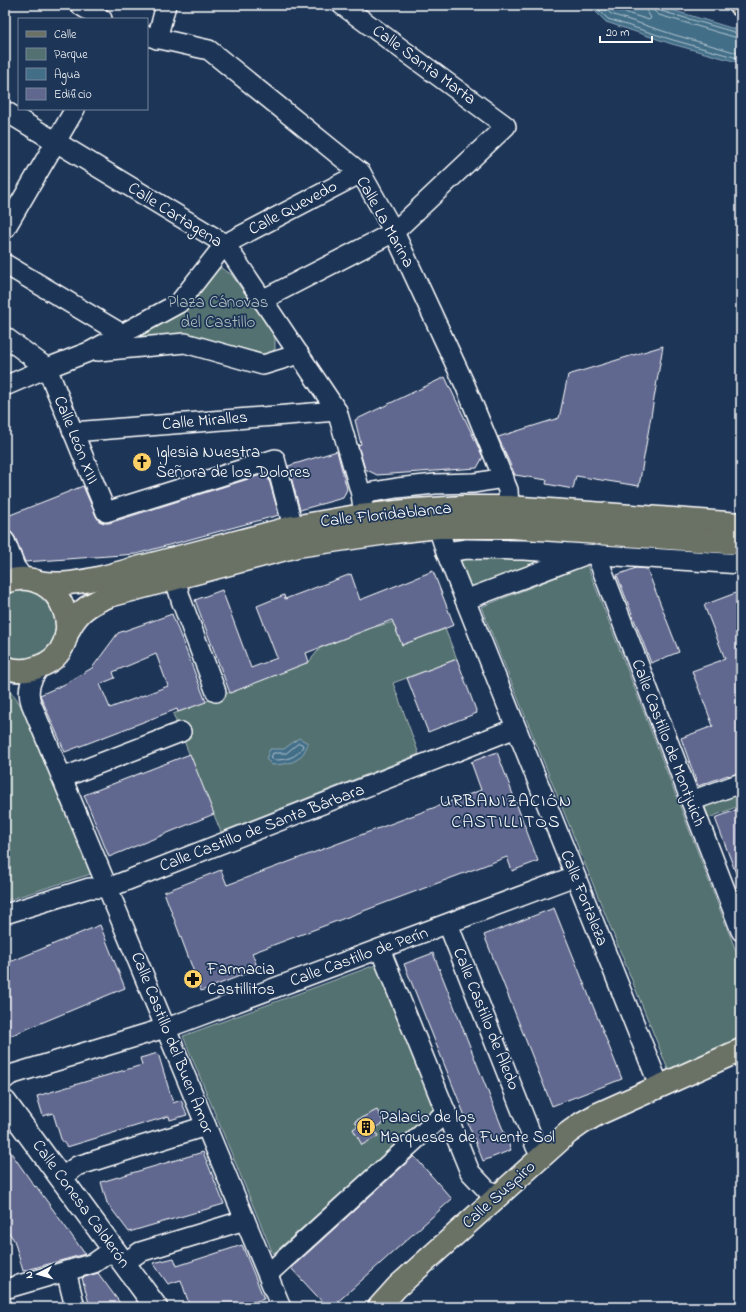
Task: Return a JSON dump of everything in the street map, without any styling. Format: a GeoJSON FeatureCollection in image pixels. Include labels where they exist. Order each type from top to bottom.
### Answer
{"type":"FeatureCollection","features":[{"type":"Feature","properties":{"kind":"main road","name":"Calle Floridablanca"},"geometry":{"type":"LineString","coordinates":[[17,580],[49,584],[66,584],[103,577],[293,526],[362,505],[439,508],[509,507],[741,524]]}},
{"type":"Feature","properties":{"kind":"main road","name":"Calle Floridablanca"},"geometry":{"type":"LineString","coordinates":[[41,666],[48,662],[58,651],[74,619],[88,606],[97,601],[108,596],[297,546],[394,532],[438,528],[510,527],[741,543]]}},
{"type":"Feature","properties":{"kind":"main road"},"geometry":{"type":"LineString","coordinates":[[17,580],[51,590],[57,596],[64,606],[67,622],[66,636]]}},
{"type":"Feature","properties":{"kind":"main road"},"geometry":{"type":"LineString","coordinates":[[5,667],[14,670],[22,670],[41,666]]}},
{"type":"Feature","properties":{"kind":"main road","name":"Calle Suspiro"},"geometry":{"type":"LineString","coordinates":[[379,1307],[397,1286],[549,1150],[582,1123],[598,1114],[741,1050]]}},
{"type":"Feature","properties":{"kind":"main road","name":"Calle Conesa Calderón"},"geometry":{"type":"LineString","coordinates":[[5,1102],[156,1307]]}},
{"type":"Feature","properties":{"kind":"street"},"geometry":{"type":"LineString","coordinates":[[80,5],[100,18]]}},
{"type":"Feature","properties":{"kind":"street"},"geometry":{"type":"LineString","coordinates":[[152,38],[166,5]]}},
{"type":"Feature","properties":{"kind":"street","name":"Calle Santa Marta"},"geometry":{"type":"LineString","coordinates":[[342,5],[506,126],[394,232]]}},
{"type":"Feature","properties":{"kind":"street","name":"Calle La Marina"},"geometry":{"type":"LineString","coordinates":[[152,38],[209,50],[361,173],[394,232],[465,385],[504,478],[508,490],[509,507]]}},
{"type":"Feature","properties":{"kind":"street"},"geometry":{"type":"LineString","coordinates":[[5,229],[74,110]]}},
{"type":"Feature","properties":{"kind":"street","name":"Calle Cartagena"},"geometry":{"type":"LineString","coordinates":[[5,111],[225,244],[337,411],[362,505]]}},
{"type":"Feature","properties":{"kind":"street","name":"Calle Quevedo"},"geometry":{"type":"LineString","coordinates":[[225,244],[361,173]]}},
{"type":"Feature","properties":{"kind":"street"},"geometry":{"type":"LineString","coordinates":[[262,300],[394,232]]}},
{"type":"Feature","properties":{"kind":"street"},"geometry":{"type":"LineString","coordinates":[[5,386],[91,351],[179,302],[225,244]]}},
{"type":"Feature","properties":{"kind":"street"},"geometry":{"type":"LineString","coordinates":[[5,264],[122,334]]}},
{"type":"Feature","properties":{"kind":"street"},"geometry":{"type":"LineString","coordinates":[[5,337],[47,368]]}},
{"type":"Feature","properties":{"kind":"street"},"geometry":{"type":"LineString","coordinates":[[91,351],[185,343],[263,365],[299,354]]}},
{"type":"Feature","properties":{"kind":"street","name":"Calle León XIII"},"geometry":{"type":"LineString","coordinates":[[47,368],[106,512],[275,459],[293,526]]}},
{"type":"Feature","properties":{"kind":"street","name":"Calle Miralles"},"geometry":{"type":"LineString","coordinates":[[72,432],[337,411]]}},
{"type":"Feature","properties":{"kind":"street"},"geometry":{"type":"LineString","coordinates":[[362,505],[397,488],[435,484],[474,484],[504,478]]}},
{"type":"Feature","properties":{"kind":"street","name":"Calle Fortaleza"},"geometry":{"type":"LineString","coordinates":[[438,528],[446,552],[656,1078],[663,1085]]}},
{"type":"Feature","properties":{"kind":"street"},"geometry":{"type":"LineString","coordinates":[[5,541],[15,567],[17,580]]}},
{"type":"Feature","properties":{"kind":"street"},"geometry":{"type":"LineString","coordinates":[[446,552],[467,549],[494,549],[741,564]]}},
{"type":"Feature","properties":{"kind":"street"},"geometry":{"type":"LineString","coordinates":[[466,600],[592,554]]}},
{"type":"Feature","properties":{"kind":"street","name":"Calle Castillo de Montjuich"},"geometry":{"type":"LineString","coordinates":[[592,554],[691,801],[741,931]]}},
{"type":"Feature","properties":{"kind":"street"},"geometry":{"type":"LineString","coordinates":[[175,578],[181,600],[216,692]]}},
{"type":"Feature","properties":{"kind":"street","name":"Calle Castillo del Buen Amor"},"geometry":{"type":"LineString","coordinates":[[41,666],[31,681],[29,697],[281,1307]]}},
{"type":"Feature","properties":{"kind":"street","name":"Calle Castillo de Santa Bárbara"},"geometry":{"type":"LineString","coordinates":[[5,914],[89,888],[108,888],[516,728]]}},
{"type":"Feature","properties":{"kind":"street"},"geometry":{"type":"LineString","coordinates":[[62,778],[181,732]]}},
{"type":"Feature","properties":{"kind":"street"},"geometry":{"type":"LineString","coordinates":[[691,801],[741,783]]}},
{"type":"Feature","properties":{"kind":"street","name":"Calle Castillo de Perín"},"geometry":{"type":"LineString","coordinates":[[5,1079],[10,1075],[166,1028],[575,876]]}},
{"type":"Feature","properties":{"kind":"street","name":"Calle Castillo de Aledo"},"geometry":{"type":"LineString","coordinates":[[448,924],[536,1147],[549,1150]]}},
{"type":"Feature","properties":{"kind":"street"},"geometry":{"type":"LineString","coordinates":[[380,949],[470,1172],[488,1191],[500,1194]]}},
{"type":"Feature","properties":{"kind":"street"},"geometry":{"type":"LineString","coordinates":[[268,1274],[446,1112]]}},
{"type":"Feature","properties":{"kind":"street"},"geometry":{"type":"LineString","coordinates":[[61,1178],[77,1166],[206,1126]]}},
{"type":"Feature","properties":{"kind":"street"},"geometry":{"type":"LineString","coordinates":[[5,1289],[119,1256],[140,1252],[245,1220]]}},
{"type":"Feature","properties":{"kind":"street"},"geometry":{"type":"LineString","coordinates":[[66,1271],[75,1307]]}},
{"type":"Feature","properties":{"kind":"green space","name":"Plaza Cánovas del Castillo"},"geometry":{"type":"Polygon","coordinates":[[[221,268],[231,274],[275,336],[275,349],[267,356],[119,343],[210,270],[221,268]]]}},
{"type":"Feature","properties":{"kind":"green space"},"geometry":{"type":"Polygon","coordinates":[[[457,550],[588,554],[465,600],[457,550]]]}},
{"type":"Feature","properties":{"kind":"green space"},"geometry":{"type":"Polygon","coordinates":[[[587,565],[741,964],[741,1041],[669,1072],[481,607],[587,565]]]}},
{"type":"Feature","properties":{"kind":"green space"},"geometry":{"type":"Polygon","coordinates":[[[5,582],[57,595],[58,651],[5,667],[5,582]]]}},
{"type":"Feature","properties":{"kind":"green space"},"geometry":{"type":"Polygon","coordinates":[[[393,622],[402,645],[445,629],[457,659],[393,683],[419,754],[221,832],[173,714],[309,662],[320,648],[371,628],[393,622]]]}},
{"type":"Feature","properties":{"kind":"green space"},"geometry":{"type":"Polygon","coordinates":[[[5,689],[14,695],[21,706],[91,874],[5,901],[5,689]]]}},
{"type":"Feature","properties":{"kind":"green space"},"geometry":{"type":"Polygon","coordinates":[[[741,793],[741,805],[709,818],[704,805],[741,793]]]}},
{"type":"Feature","properties":{"kind":"green space"},"geometry":{"type":"Polygon","coordinates":[[[378,964],[436,1108],[273,1254],[183,1036],[378,964]]]}},
{"type":"Feature","properties":{"kind":"water"},"geometry":{"type":"Polygon","coordinates":[[[574,5],[656,5],[741,31],[741,63],[672,44],[606,22],[593,9],[574,5]]]}},
{"type":"Feature","properties":{"kind":"water"},"geometry":{"type":"Polygon","coordinates":[[[299,738],[308,743],[303,754],[295,761],[285,764],[272,765],[266,759],[270,749],[284,749],[299,738]]]}},
{"type":"Feature","properties":{"kind":"building"},"geometry":{"type":"Polygon","coordinates":[[[663,346],[639,486],[576,476],[573,489],[546,484],[547,480],[515,475],[498,437],[559,418],[568,375],[663,346]]]}},
{"type":"Feature","properties":{"kind":"building"},"geometry":{"type":"Polygon","coordinates":[[[445,377],[483,457],[477,468],[377,475],[365,469],[358,445],[361,444],[355,420],[445,377]]]}},
{"type":"Feature","properties":{"kind":"building"},"geometry":{"type":"Polygon","coordinates":[[[337,451],[347,489],[343,498],[300,510],[288,466],[337,451]]]}},
{"type":"Feature","properties":{"kind":"building"},"geometry":{"type":"Polygon","coordinates":[[[267,473],[279,515],[136,554],[25,562],[15,537],[8,530],[5,524],[5,517],[83,486],[99,521],[109,523],[267,473]]]}},
{"type":"Feature","properties":{"kind":"building"},"geometry":{"type":"Polygon","coordinates":[[[636,568],[647,569],[679,652],[651,663],[617,575],[636,568]]]}},
{"type":"Feature","properties":{"kind":"building"},"geometry":{"type":"Polygon","coordinates":[[[433,571],[454,625],[402,645],[392,620],[306,653],[309,662],[230,693],[195,600],[222,590],[251,668],[277,658],[257,606],[284,595],[285,599],[351,574],[360,600],[433,571]]]}},
{"type":"Feature","properties":{"kind":"building"},"geometry":{"type":"Polygon","coordinates":[[[741,591],[741,631],[737,633],[741,643],[741,772],[698,786],[681,738],[713,726],[692,671],[725,659],[704,605],[741,591]]]}},
{"type":"Feature","properties":{"kind":"building"},"geometry":{"type":"Polygon","coordinates":[[[172,614],[206,702],[178,712],[177,709],[65,752],[40,695],[65,684],[92,668],[118,633],[172,614]],[[156,654],[113,672],[115,678],[100,684],[110,708],[168,686],[156,654]]]}},
{"type":"Feature","properties":{"kind":"building"},"geometry":{"type":"Polygon","coordinates":[[[457,659],[477,713],[428,732],[407,678],[457,659]]]}},
{"type":"Feature","properties":{"kind":"building"},"geometry":{"type":"Polygon","coordinates":[[[497,752],[538,861],[512,871],[507,857],[252,953],[258,969],[201,991],[164,892],[221,870],[227,885],[481,790],[471,762],[497,752]]]}},
{"type":"Feature","properties":{"kind":"building"},"geometry":{"type":"Polygon","coordinates":[[[190,754],[214,814],[109,857],[84,795],[190,754]]]}},
{"type":"Feature","properties":{"kind":"building"},"geometry":{"type":"Polygon","coordinates":[[[741,808],[741,884],[740,884],[715,818],[741,808]]]}},
{"type":"Feature","properties":{"kind":"building"},"geometry":{"type":"Polygon","coordinates":[[[554,908],[622,1079],[552,1106],[484,935],[554,908]]]}},
{"type":"Feature","properties":{"kind":"building"},"geometry":{"type":"Polygon","coordinates":[[[100,925],[125,988],[5,1038],[5,964],[100,925]]]}},
{"type":"Feature","properties":{"kind":"building"},"geometry":{"type":"Polygon","coordinates":[[[433,953],[511,1150],[483,1161],[404,964],[433,953]]]}},
{"type":"Feature","properties":{"kind":"building"},"geometry":{"type":"Polygon","coordinates":[[[158,1053],[173,1103],[181,1100],[187,1115],[170,1120],[169,1116],[67,1147],[61,1139],[53,1113],[43,1116],[37,1096],[142,1065],[140,1058],[158,1053]]]}},
{"type":"Feature","properties":{"kind":"building","name":"Palacio de los Marqueses de Fuente Sol"},"geometry":{"type":"Polygon","coordinates":[[[377,1110],[384,1123],[374,1128],[378,1136],[362,1145],[353,1129],[358,1126],[355,1121],[377,1110]]]}},
{"type":"Feature","properties":{"kind":"building"},"geometry":{"type":"Polygon","coordinates":[[[5,1144],[85,1254],[23,1271],[14,1240],[5,1227],[5,1144]]]}},
{"type":"Feature","properties":{"kind":"building"},"geometry":{"type":"Polygon","coordinates":[[[203,1152],[224,1204],[129,1232],[107,1203],[101,1182],[203,1152]]]}},
{"type":"Feature","properties":{"kind":"building"},"geometry":{"type":"Polygon","coordinates":[[[414,1156],[452,1199],[332,1307],[327,1307],[291,1268],[414,1156]]]}},
{"type":"Feature","properties":{"kind":"building"},"geometry":{"type":"Polygon","coordinates":[[[242,1245],[264,1299],[236,1307],[190,1307],[181,1280],[168,1284],[153,1263],[174,1258],[177,1266],[242,1245]]]}},
{"type":"Feature","properties":{"kind":"building"},"geometry":{"type":"Polygon","coordinates":[[[98,1273],[123,1307],[90,1307],[82,1278],[98,1273]]]}},
{"type":"Feature","properties":{"kind":"place","name":"Iglesia Nuestra Señora de los Dolores"},"geometry":{"type":"Point","coordinates":[142,462]}},
{"type":"Feature","properties":{"kind":"place","name":"Farmacia Castillitos"},"geometry":{"type":"Point","coordinates":[193,979]}},
{"type":"Feature","properties":{"kind":"place","name":"Palacio de los Marqueses de Fuente Sol"},"geometry":{"type":"Point","coordinates":[366,1127]}},
{"type":"Feature","properties":{"kind":"district","name":"URBANIZACIÓN CASTILLITOS"},"geometry":{"type":"Point","coordinates":[506,812]}}]}
